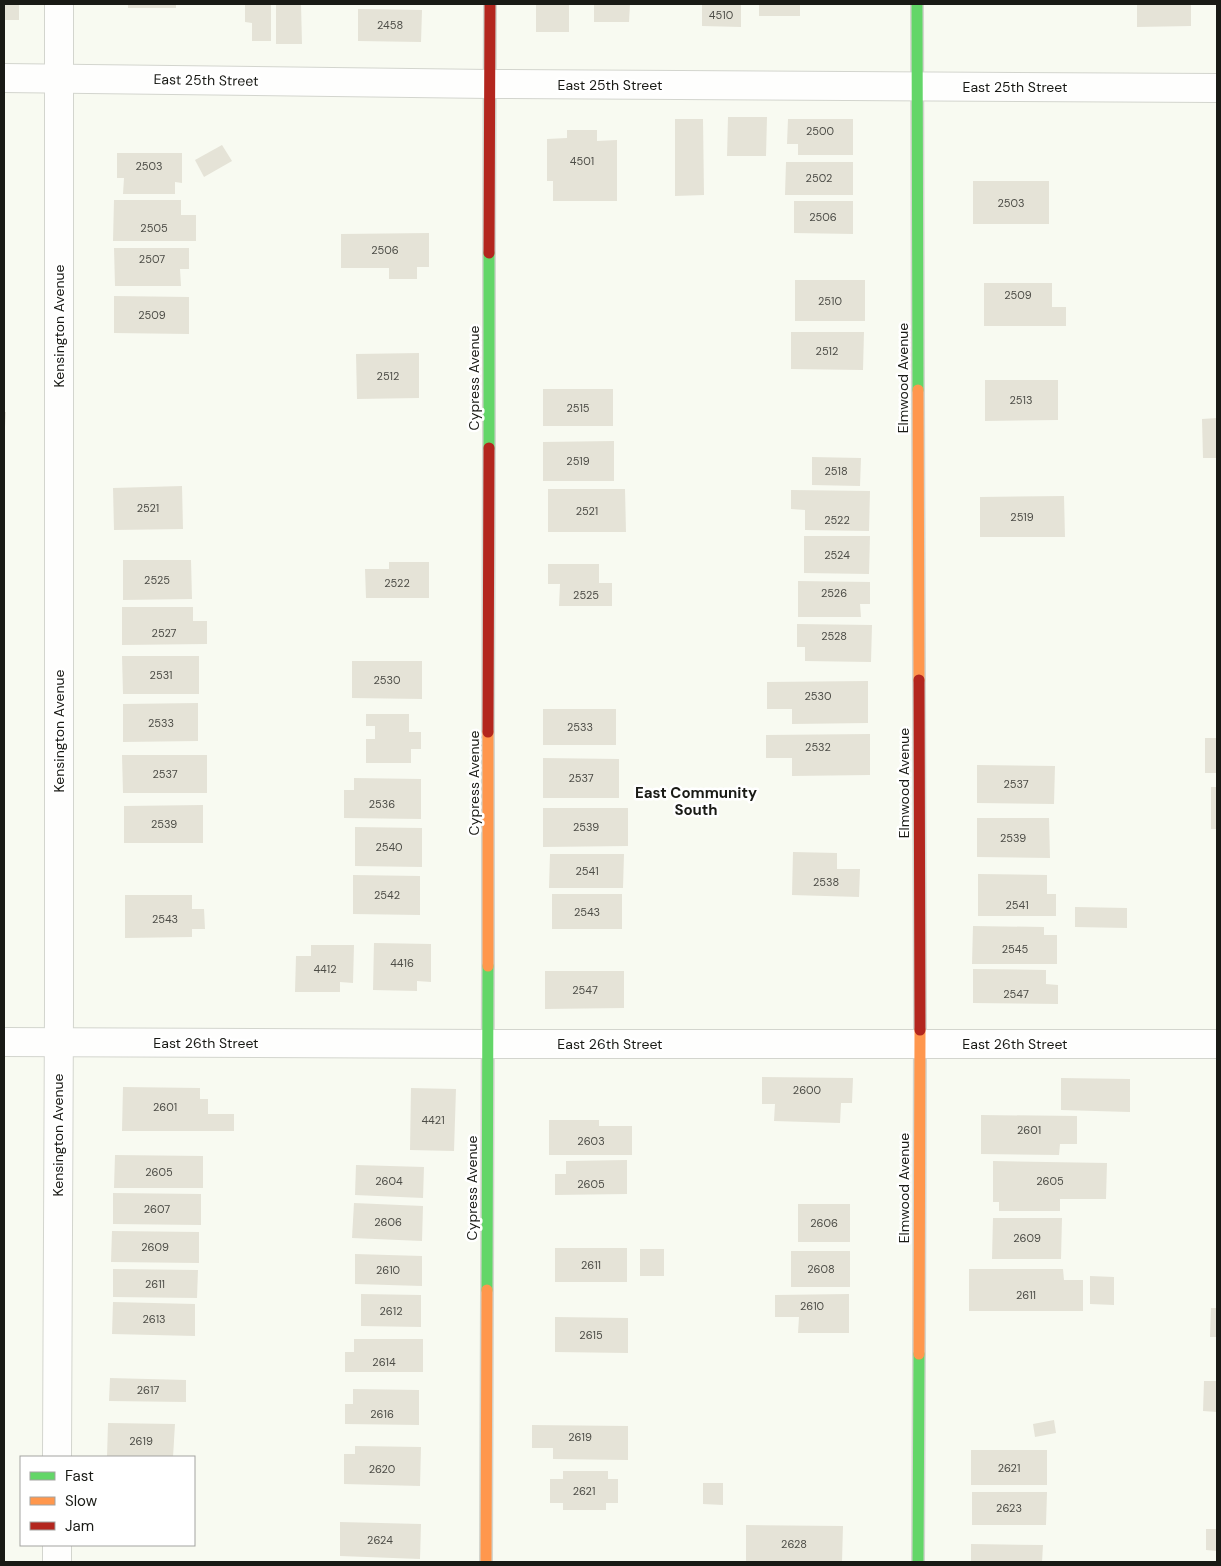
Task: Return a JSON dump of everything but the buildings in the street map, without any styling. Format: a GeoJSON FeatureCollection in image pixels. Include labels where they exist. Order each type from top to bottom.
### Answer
{"type":"FeatureCollection","features":[{"type":"Feature","properties":{"kind":"street","name":"Kensington Avenue"},"geometry":{"type":"LineString","coordinates":[[57,1456],[59,4]]}},
{"type":"Feature","properties":{"kind":"street","name":"Cypress Avenue"},"geometry":{"type":"LineString","coordinates":[[486,1562],[490,4]]}},
{"type":"Feature","properties":{"kind":"street","name":"Elmwood Avenue"},"geometry":{"type":"LineString","coordinates":[[917,4],[920,1045],[918,1562]]}},
{"type":"Feature","properties":{"kind":"street","name":"East 25th Street"},"geometry":{"type":"LineString","coordinates":[[4,78],[490,84],[1217,88]]}},
{"type":"Feature","properties":{"kind":"street","name":"East 26th Street"},"geometry":{"type":"LineString","coordinates":[[4,1042],[1217,1044]]}},
{"type":"Feature","properties":{"kind":"street"},"geometry":{"type":"LineString","coordinates":[[57,1546],[57,1562]]}},
{"type":"Feature","properties":{"kind":"traffic: fast"},"geometry":{"type":"LineString","coordinates":[[917,4],[918,390]]}},
{"type":"Feature","properties":{"kind":"traffic: fast"},"geometry":{"type":"LineString","coordinates":[[489,253],[489,448]]}},
{"type":"Feature","properties":{"kind":"traffic: fast"},"geometry":{"type":"LineString","coordinates":[[487,1290],[488,966]]}},
{"type":"Feature","properties":{"kind":"traffic: fast"},"geometry":{"type":"LineString","coordinates":[[918,1562],[919,1354]]}},
{"type":"Feature","properties":{"kind":"traffic: slow"},"geometry":{"type":"LineString","coordinates":[[918,390],[919,680]]}},
{"type":"Feature","properties":{"kind":"traffic: slow"},"geometry":{"type":"LineString","coordinates":[[488,732],[488,966]]}},
{"type":"Feature","properties":{"kind":"traffic: slow"},"geometry":{"type":"LineString","coordinates":[[919,1354],[920,1030]]}},
{"type":"Feature","properties":{"kind":"traffic: slow"},"geometry":{"type":"LineString","coordinates":[[486,1562],[487,1290]]}},
{"type":"Feature","properties":{"kind":"traffic: jam"},"geometry":{"type":"LineString","coordinates":[[489,253],[490,4]]}},
{"type":"Feature","properties":{"kind":"traffic: jam"},"geometry":{"type":"LineString","coordinates":[[488,732],[489,448]]}},
{"type":"Feature","properties":{"kind":"traffic: jam"},"geometry":{"type":"LineString","coordinates":[[919,680],[920,1030]]}},
{"type":"Feature","properties":{"kind":"district","name":"East Community South"},"geometry":{"type":"Point","coordinates":[696,802]}}]}
